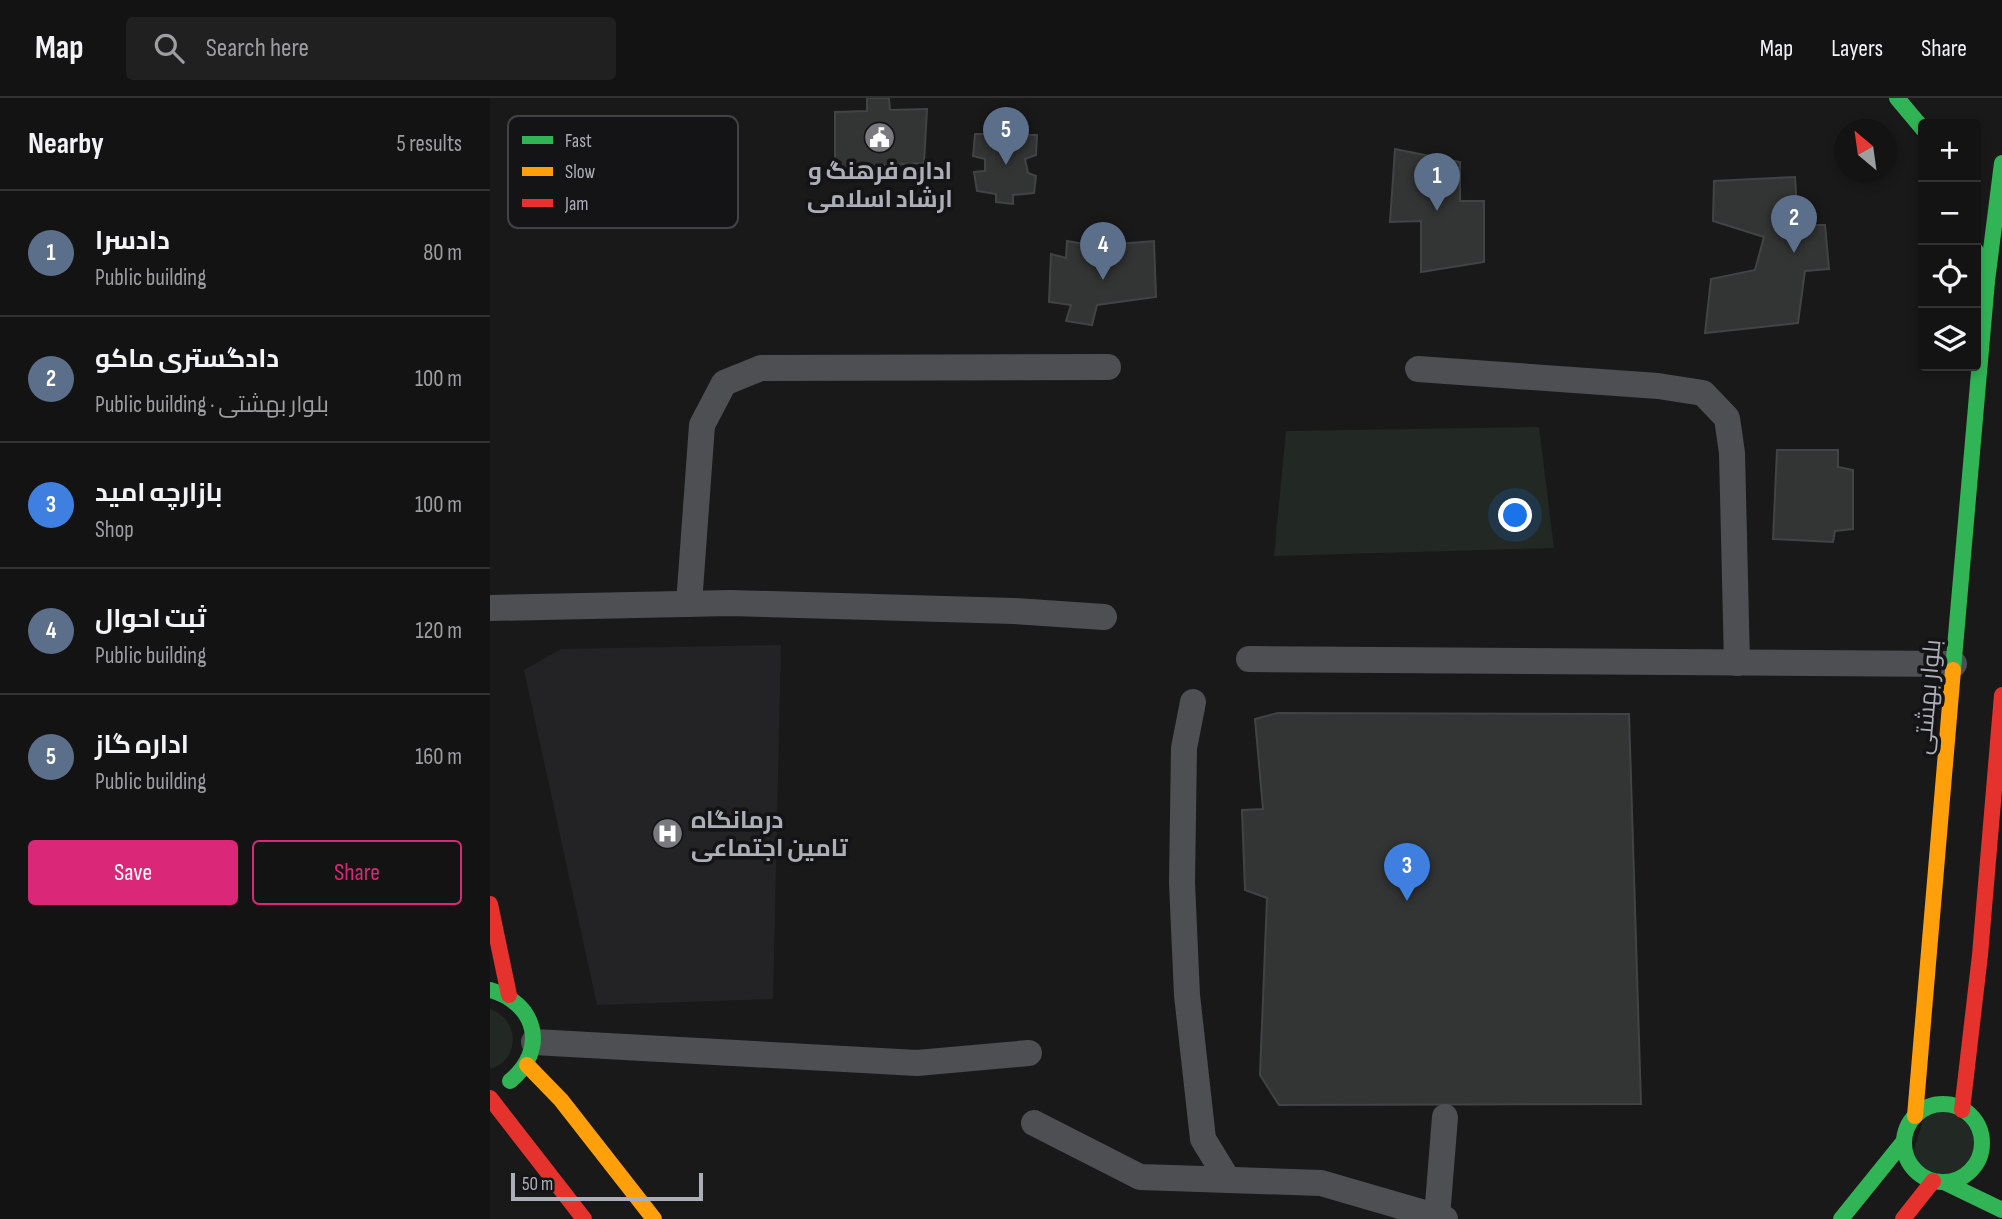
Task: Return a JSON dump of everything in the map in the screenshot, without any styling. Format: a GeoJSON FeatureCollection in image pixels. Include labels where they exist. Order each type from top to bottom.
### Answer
{"type":"FeatureCollection","features":[{"type":"Feature","properties":{"kind":"main road"},"geometry":{"type":"LineString","coordinates":[[1897,98],[1918,123]]}},
{"type":"Feature","properties":{"kind":"main road","name":"بلوار بهشتی"},"geometry":{"type":"LineString","coordinates":[[1915,1116],[1987,281],[2002,163]]}},
{"type":"Feature","properties":{"kind":"main road"},"geometry":{"type":"LineString","coordinates":[[1981,265],[1987,281]]}},
{"type":"Feature","properties":{"kind":"main road"},"geometry":{"type":"LineString","coordinates":[[1976,402],[1987,388],[1995,385]]}},
{"type":"Feature","properties":{"kind":"main road"},"geometry":{"type":"LineString","coordinates":[[1903,1219],[1939,1181],[1964,1175],[1978,1159],[1981,1139],[1968,1114],[2002,695]]}},
{"type":"Feature","properties":{"kind":"main road"},"geometry":{"type":"LineString","coordinates":[[490,904],[509,995]]}},
{"type":"Feature","properties":{"kind":"main road"},"geometry":{"type":"LineString","coordinates":[[490,989],[509,995],[523,1007],[532,1023],[531,1053],[516,1078],[501,1087],[490,1089]]}},
{"type":"Feature","properties":{"kind":"main road"},"geometry":{"type":"LineString","coordinates":[[531,1053],[561,1100],[654,1219]]}},
{"type":"Feature","properties":{"kind":"main road"},"geometry":{"type":"LineString","coordinates":[[490,1098],[584,1219]]}},
{"type":"Feature","properties":{"kind":"main road"},"geometry":{"type":"LineString","coordinates":[[1992,1129],[1950,1105],[1938,1105],[1915,1116],[1904,1140],[1908,1161],[1914,1170],[2002,1210]]}},
{"type":"Feature","properties":{"kind":"main road"},"geometry":{"type":"LineString","coordinates":[[1841,1219],[1904,1140]]}},
{"type":"Feature","properties":{"kind":"main road"},"geometry":{"type":"LineString","coordinates":[[514,1151],[538,1161]]}},
{"type":"Feature","properties":{"kind":"street"},"geometry":{"type":"LineString","coordinates":[[689,604],[702,425],[724,383],[761,368],[1108,367]]}},
{"type":"Feature","properties":{"kind":"street"},"geometry":{"type":"LineString","coordinates":[[1418,369],[1658,386],[1703,393],[1727,418],[1732,453],[1737,663]]}},
{"type":"Feature","properties":{"kind":"street"},"geometry":{"type":"LineString","coordinates":[[490,608],[689,604],[1014,611],[1104,617]]}},
{"type":"Feature","properties":{"kind":"street"},"geometry":{"type":"LineString","coordinates":[[1249,659],[1954,664]]}},
{"type":"Feature","properties":{"kind":"street"},"geometry":{"type":"LineString","coordinates":[[1194,702],[1184,748],[1182,883],[1187,995],[1203,1139],[1228,1180]]}},
{"type":"Feature","properties":{"kind":"street"},"geometry":{"type":"LineString","coordinates":[[531,1053],[917,1063],[1029,1052]]}},
{"type":"Feature","properties":{"kind":"street"},"geometry":{"type":"LineString","coordinates":[[1034,1123],[1140,1177],[1321,1183],[1441,1218],[1445,1116]]}},
{"type":"Feature","properties":{"kind":"shaded area"},"geometry":{"type":"Polygon","coordinates":[[[1539,427],[1554,548],[1274,556],[1286,431],[1539,427]]]}},
{"type":"Feature","properties":{"kind":"shaded area","name":"درمانگاه تامین اجتماعی"},"geometry":{"type":"Polygon","coordinates":[[[781,645],[773,999],[597,1005],[524,670],[561,649],[781,645]]]}},
{"type":"Feature","properties":{"kind":"shaded area"},"geometry":{"type":"Polygon","coordinates":[[[490,1009],[507,1021],[513,1039],[512,1049],[507,1057],[490,1069],[490,1009]]]}},
{"type":"Feature","properties":{"kind":"shaded area"},"geometry":{"type":"Polygon","coordinates":[[[1946,1110],[1963,1116],[1973,1125],[1978,1140],[1975,1154],[1961,1173],[1927,1174],[1912,1156],[1925,1115],[1946,1110]]]}},
{"type":"Feature","properties":{"kind":"building","name":"اداره فرهنگ و ارشاد اسلامی"},"geometry":{"type":"Polygon","coordinates":[[[867,98],[889,98],[890,110],[927,109],[924,163],[835,168],[835,112],[867,111],[867,98]]]}},
{"type":"Feature","properties":{"kind":"building"},"geometry":{"type":"Polygon","coordinates":[[[975,134],[998,134],[998,144],[1014,143],[1015,135],[1037,135],[1036,155],[1025,159],[1028,173],[1036,176],[1034,193],[1013,195],[1013,204],[996,202],[996,194],[977,191],[974,172],[985,171],[985,159],[973,156],[975,134]]]}},
{"type":"Feature","properties":{"kind":"building"},"geometry":{"type":"Polygon","coordinates":[[[1395,149],[1460,162],[1460,201],[1484,201],[1484,262],[1421,272],[1421,221],[1390,222],[1395,149]]]}},
{"type":"Feature","properties":{"kind":"building"},"geometry":{"type":"Polygon","coordinates":[[[1795,177],[1798,225],[1825,225],[1829,269],[1805,271],[1798,323],[1705,333],[1711,279],[1755,270],[1764,237],[1713,221],[1714,181],[1795,177]]]}},
{"type":"Feature","properties":{"kind":"building"},"geometry":{"type":"Polygon","coordinates":[[[1067,241],[1103,247],[1101,262],[1118,260],[1117,244],[1154,241],[1156,297],[1097,305],[1092,325],[1066,321],[1071,305],[1049,302],[1051,254],[1066,258],[1067,241]]]}},
{"type":"Feature","properties":{"kind":"building"},"geometry":{"type":"Polygon","coordinates":[[[1777,450],[1838,450],[1838,467],[1853,470],[1853,529],[1835,531],[1833,542],[1773,539],[1777,450]]]}},
{"type":"Feature","properties":{"kind":"building"},"geometry":{"type":"Polygon","coordinates":[[[1278,713],[1629,714],[1641,1104],[1279,1105],[1260,1075],[1267,898],[1245,890],[1242,810],[1263,809],[1255,719],[1278,713]]]}},
{"type":"Feature","properties":{"kind":"traffic: fast"},"geometry":{"type":"LineString","coordinates":[[1897,98],[1918,123]]}},
{"type":"Feature","properties":{"kind":"traffic: fast"},"geometry":{"type":"LineString","coordinates":[[1953,670],[1987,281],[2002,163]]}},
{"type":"Feature","properties":{"kind":"traffic: fast"},"geometry":{"type":"LineString","coordinates":[[1981,265],[1987,281]]}},
{"type":"Feature","properties":{"kind":"traffic: fast"},"geometry":{"type":"LineString","coordinates":[[490,990],[506,996],[518,1005],[527,1016],[532,1029],[530,1056],[510,1081]]}},
{"type":"Feature","properties":{"kind":"traffic: fast"},"geometry":{"type":"LineString","coordinates":[[1943,1104],[1958,1107],[1970,1116],[1979,1128],[1982,1143],[1979,1158],[1970,1170],[1958,1179],[1943,1182],[1928,1179],[1916,1170],[1907,1158],[1904,1143],[1907,1128],[1916,1116],[1928,1107],[1943,1104]]}},
{"type":"Feature","properties":{"kind":"traffic: fast"},"geometry":{"type":"LineString","coordinates":[[1841,1219],[1904,1141]]}},
{"type":"Feature","properties":{"kind":"traffic: fast"},"geometry":{"type":"LineString","coordinates":[[1944,1182],[2002,1210]]}},
{"type":"Feature","properties":{"kind":"traffic: slow"},"geometry":{"type":"LineString","coordinates":[[1915,1116],[1953,670]]}},
{"type":"Feature","properties":{"kind":"traffic: slow"},"geometry":{"type":"LineString","coordinates":[[527,1065],[561,1100],[654,1219]]}},
{"type":"Feature","properties":{"kind":"traffic: jam"},"geometry":{"type":"LineString","coordinates":[[1962,1110],[1980,955],[2002,695]]}},
{"type":"Feature","properties":{"kind":"traffic: jam"},"geometry":{"type":"LineString","coordinates":[[490,904],[509,995]]}},
{"type":"Feature","properties":{"kind":"traffic: jam"},"geometry":{"type":"LineString","coordinates":[[490,1098],[584,1219]]}},
{"type":"Feature","properties":{"kind":"traffic: jam"},"geometry":{"type":"LineString","coordinates":[[1903,1219],[1933,1181]]}},
{"type":"Feature","properties":{"kind":"place","name":"اداره فرهنگ و ارشاد اسلامی"},"geometry":{"type":"Point","coordinates":[880,137]}},
{"type":"Feature","properties":{"kind":"place","name":"اداره گاز"},"geometry":{"type":"Point","coordinates":[1006,165]}},
{"type":"Feature","properties":{"kind":"place","name":"دادسرا"},"geometry":{"type":"Point","coordinates":[1437,211]}},
{"type":"Feature","properties":{"kind":"place","name":"دادگستری ماکو"},"geometry":{"type":"Point","coordinates":[1794,253]}},
{"type":"Feature","properties":{"kind":"place","name":"ثبت احوال"},"geometry":{"type":"Point","coordinates":[1103,280]}},
{"type":"Feature","properties":{"kind":"place","name":"درمانگاه تامین اجتماعی"},"geometry":{"type":"Point","coordinates":[668,834]}},
{"type":"Feature","properties":{"kind":"place","name":"بازارچه امید"},"geometry":{"type":"Point","coordinates":[1407,901]}}]}
